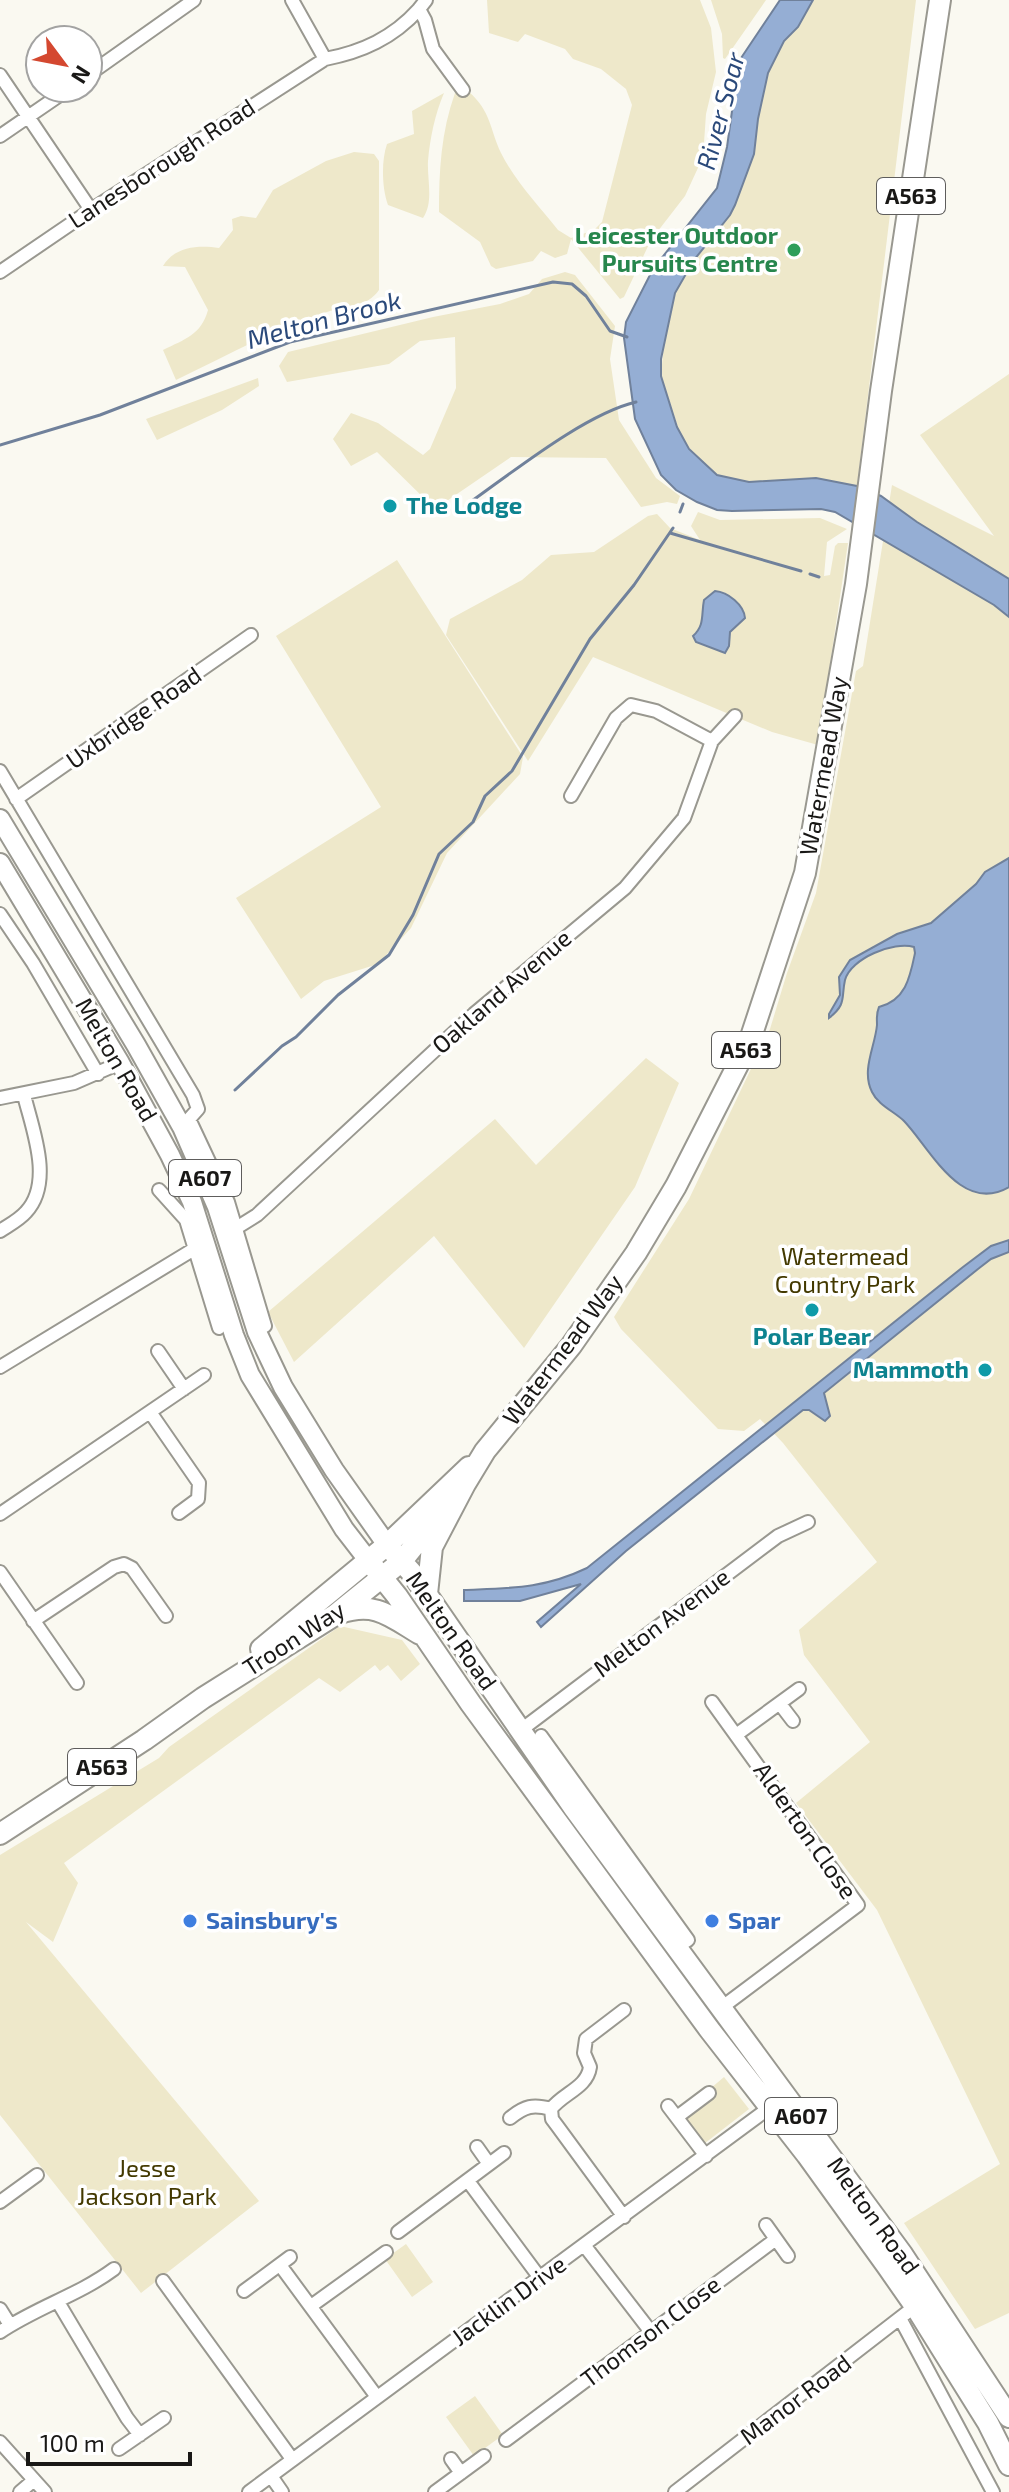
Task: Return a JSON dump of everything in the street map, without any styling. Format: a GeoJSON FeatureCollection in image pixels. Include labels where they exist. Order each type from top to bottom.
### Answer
{"type":"FeatureCollection","features":[{"type":"Feature","properties":{"kind":"highway","name":"Watermead Way"},"geometry":{"type":"LineString","coordinates":[[368,1560],[485,1451],[571,1346],[636,1253],[676,1186],[749,1043],[805,873],[856,584],[881,391],[940,0]]}},
{"type":"Feature","properties":{"kind":"highway","name":"Watermead Way"},"geometry":{"type":"LineString","coordinates":[[427,1594],[432,1547],[485,1451]]}},
{"type":"Feature","properties":{"kind":"highway","name":"Watermead Way"},"geometry":{"type":"LineString","coordinates":[[384,1577],[402,1561],[465,1484]]}},
{"type":"Feature","properties":{"kind":"highway","name":"Melton Road"},"geometry":{"type":"LineString","coordinates":[[387,1545],[427,1594],[555,1769],[572,1826],[647,1944],[807,2155],[915,2307],[1009,2417]]}},
{"type":"Feature","properties":{"kind":"highway","name":"Melton Road"},"geometry":{"type":"LineString","coordinates":[[368,1560],[384,1577],[471,1704],[572,1826],[646,1894],[677,1947],[788,2097],[1009,2462]]}},
{"type":"Feature","properties":{"kind":"highway","name":"Troon Way"},"geometry":{"type":"LineString","coordinates":[[203,1698],[368,1560]]}},
{"type":"Feature","properties":{"kind":"highway","name":"Troon Way"},"geometry":{"type":"LineString","coordinates":[[0,1834],[203,1698],[335,1615],[384,1577]]}},
{"type":"Feature","properties":{"kind":"highway","name":"Melton Road"},"geometry":{"type":"LineString","coordinates":[[335,1615],[357,1607],[370,1608],[383,1612],[427,1638]]}},
{"type":"Feature","properties":{"kind":"highway"},"geometry":{"type":"LineString","coordinates":[[628,1880],[622,1884],[621,1893],[647,1931],[647,1944]]}},
{"type":"Feature","properties":{"kind":"highway","name":"Melton Road"},"geometry":{"type":"LineString","coordinates":[[788,2097],[788,2111],[810,2145],[807,2155]]}},
{"type":"Feature","properties":{"kind":"main road","name":"Melton Road"},"geometry":{"type":"LineString","coordinates":[[0,819],[186,1124],[217,1207],[230,1232],[261,1329],[296,1409],[387,1545]]}},
{"type":"Feature","properties":{"kind":"main road","name":"Melton Road"},"geometry":{"type":"LineString","coordinates":[[0,863],[120,1063],[192,1202],[199,1245],[250,1375],[344,1529],[368,1560]]}},
{"type":"Feature","properties":{"kind":"main road"},"geometry":{"type":"LineString","coordinates":[[64,928],[55,934],[55,939],[84,988],[81,997]]}},
{"type":"Feature","properties":{"kind":"main road"},"geometry":{"type":"LineString","coordinates":[[236,1341],[261,1329]]}},
{"type":"Feature","properties":{"kind":"street"},"geometry":{"type":"LineString","coordinates":[[104,64],[194,0]]}},
{"type":"Feature","properties":{"kind":"street"},"geometry":{"type":"LineString","coordinates":[[292,0],[325,59]]}},
{"type":"Feature","properties":{"kind":"street"},"geometry":{"type":"LineString","coordinates":[[422,5],[433,49],[463,90]]}},
{"type":"Feature","properties":{"kind":"street","name":"Lanesborough Road"},"geometry":{"type":"LineString","coordinates":[[0,272],[325,59],[349,54],[383,39],[406,23],[422,5]]}},
{"type":"Feature","properties":{"kind":"street"},"geometry":{"type":"LineString","coordinates":[[0,75],[91,210]]}},
{"type":"Feature","properties":{"kind":"street"},"geometry":{"type":"LineString","coordinates":[[0,136],[48,104]]}},
{"type":"Feature","properties":{"kind":"street","name":"Uxbridge Road"},"geometry":{"type":"LineString","coordinates":[[16,799],[251,635]]}},
{"type":"Feature","properties":{"kind":"street"},"geometry":{"type":"LineString","coordinates":[[571,796],[616,718],[631,705],[656,711],[712,741]]}},
{"type":"Feature","properties":{"kind":"street","name":"Oakland Avenue"},"geometry":{"type":"LineString","coordinates":[[230,1232],[257,1215],[474,1014],[625,888],[684,818],[712,741],[735,716]]}},
{"type":"Feature","properties":{"kind":"street","name":"Melton Road"},"geometry":{"type":"LineString","coordinates":[[0,771],[193,1095],[198,1109],[186,1124]]}},
{"type":"Feature","properties":{"kind":"street"},"geometry":{"type":"LineString","coordinates":[[0,914],[98,1074]]}},
{"type":"Feature","properties":{"kind":"street"},"geometry":{"type":"LineString","coordinates":[[0,1098],[64,1086],[120,1063]]}},
{"type":"Feature","properties":{"kind":"street"},"geometry":{"type":"LineString","coordinates":[[0,1231],[27,1211],[36,1196],[40,1179],[24,1095]]}},
{"type":"Feature","properties":{"kind":"street"},"geometry":{"type":"LineString","coordinates":[[159,1190],[186,1220],[199,1245],[219,1328]]}},
{"type":"Feature","properties":{"kind":"street"},"geometry":{"type":"LineString","coordinates":[[0,1367],[199,1245]]}},
{"type":"Feature","properties":{"kind":"street"},"geometry":{"type":"LineString","coordinates":[[158,1351],[184,1389]]}},
{"type":"Feature","properties":{"kind":"street"},"geometry":{"type":"LineString","coordinates":[[0,1514],[204,1375]]}},
{"type":"Feature","properties":{"kind":"street"},"geometry":{"type":"LineString","coordinates":[[150,1412],[199,1483],[201,1492],[198,1499],[179,1513]]}},
{"type":"Feature","properties":{"kind":"street","name":"Melton Avenue"},"geometry":{"type":"LineString","coordinates":[[531,1733],[778,1536],[808,1522]]}},
{"type":"Feature","properties":{"kind":"street"},"geometry":{"type":"LineString","coordinates":[[33,1621],[114,1567],[124,1564],[132,1568],[166,1616]]}},
{"type":"Feature","properties":{"kind":"street"},"geometry":{"type":"LineString","coordinates":[[0,1572],[77,1683]]}},
{"type":"Feature","properties":{"kind":"street"},"geometry":{"type":"LineString","coordinates":[[736,1735],[799,1689]]}},
{"type":"Feature","properties":{"kind":"street","name":"Alderton Close"},"geometry":{"type":"LineString","coordinates":[[712,1702],[858,1905],[721,2008]]}},
{"type":"Feature","properties":{"kind":"street"},"geometry":{"type":"LineString","coordinates":[[780,1704],[793,1721]]}},
{"type":"Feature","properties":{"kind":"street"},"geometry":{"type":"LineString","coordinates":[[555,1769],[646,1894]]}},
{"type":"Feature","properties":{"kind":"street"},"geometry":{"type":"LineString","coordinates":[[619,2018],[592,2033],[583,2045],[590,2067],[585,2081],[558,2100],[551,2109],[552,2119],[624,2217]]}},
{"type":"Feature","properties":{"kind":"street"},"geometry":{"type":"LineString","coordinates":[[677,2117],[709,2093]]}},
{"type":"Feature","properties":{"kind":"street"},"geometry":{"type":"LineString","coordinates":[[510,2118],[523,2107],[535,2104],[551,2109]]}},
{"type":"Feature","properties":{"kind":"street"},"geometry":{"type":"LineString","coordinates":[[668,2106],[706,2156]]}},
{"type":"Feature","properties":{"kind":"street","name":"Jacklin Drive"},"geometry":{"type":"LineString","coordinates":[[249,2492],[769,2108]]}},
{"type":"Feature","properties":{"kind":"street"},"geometry":{"type":"LineString","coordinates":[[477,2147],[489,2164]]}},
{"type":"Feature","properties":{"kind":"street"},"geometry":{"type":"LineString","coordinates":[[398,2232],[413,2227],[504,2153]]}},
{"type":"Feature","properties":{"kind":"street"},"geometry":{"type":"LineString","coordinates":[[0,2202],[26,2189],[37,2175]]}},
{"type":"Feature","properties":{"kind":"street"},"geometry":{"type":"LineString","coordinates":[[468,2181],[540,2278]]}},
{"type":"Feature","properties":{"kind":"street"},"geometry":{"type":"LineString","coordinates":[[766,2225],[788,2256]]}},
{"type":"Feature","properties":{"kind":"street","name":"Thomson Close"},"geometry":{"type":"LineString","coordinates":[[506,2440],[776,2239]]}},
{"type":"Feature","properties":{"kind":"street"},"geometry":{"type":"LineString","coordinates":[[584,2245],[651,2332]]}},
{"type":"Feature","properties":{"kind":"street"},"geometry":{"type":"LineString","coordinates":[[311,2306],[370,2256],[386,2252]]}},
{"type":"Feature","properties":{"kind":"street"},"geometry":{"type":"LineString","coordinates":[[244,2291],[285,2261],[311,2306],[377,2397]]}},
{"type":"Feature","properties":{"kind":"street"},"geometry":{"type":"LineString","coordinates":[[0,2309],[5,2328],[114,2269]]}},
{"type":"Feature","properties":{"kind":"street"},"geometry":{"type":"LineString","coordinates":[[165,2291],[292,2459]]}},
{"type":"Feature","properties":{"kind":"street"},"geometry":{"type":"LineString","coordinates":[[58,2302],[140,2435]]}},
{"type":"Feature","properties":{"kind":"street"},"geometry":{"type":"LineString","coordinates":[[915,2307],[993,2492]]}},
{"type":"Feature","properties":{"kind":"street","name":"Manor Road"},"geometry":{"type":"LineString","coordinates":[[675,2492],[915,2307]]}},
{"type":"Feature","properties":{"kind":"street"},"geometry":{"type":"LineString","coordinates":[[516,2412],[525,2426]]}},
{"type":"Feature","properties":{"kind":"street"},"geometry":{"type":"LineString","coordinates":[[119,2449],[164,2418]]}},
{"type":"Feature","properties":{"kind":"street"},"geometry":{"type":"LineString","coordinates":[[0,2442],[45,2492]]}},
{"type":"Feature","properties":{"kind":"street"},"geometry":{"type":"LineString","coordinates":[[435,2492],[484,2456]]}},
{"type":"Feature","properties":{"kind":"street"},"geometry":{"type":"LineString","coordinates":[[451,2459],[461,2473]]}},
{"type":"Feature","properties":{"kind":"street"},"geometry":{"type":"LineString","coordinates":[[271,2476],[282,2492]]}},
{"type":"Feature","properties":{"kind":"street"},"geometry":{"type":"LineString","coordinates":[[20,2492],[34,2480]]}},
{"type":"Feature","properties":{"kind":"green space"},"geometry":{"type":"Polygon","coordinates":[[[487,0],[700,0],[711,28],[716,72],[706,114],[703,157],[685,196],[651,240],[624,297],[620,299],[571,239],[567,254],[555,258],[541,251],[533,261],[496,269],[491,266],[480,242],[439,212],[442,152],[455,93],[469,92],[476,99],[513,173],[558,230],[571,238],[594,230],[602,222],[632,105],[626,89],[601,69],[573,59],[565,49],[525,34],[518,42],[489,33],[487,0]]]}},
{"type":"Feature","properties":{"kind":"green space"},"geometry":{"type":"Polygon","coordinates":[[[711,0],[766,0],[725,59],[722,34],[711,0]]]}},
{"type":"Feature","properties":{"kind":"green space","name":"Leicester Outdoor Pursuits Centre"},"geometry":{"type":"Polygon","coordinates":[[[813,0],[916,0],[857,486],[817,478],[749,482],[717,475],[698,460],[681,436],[661,376],[665,330],[675,293],[694,260],[710,241],[754,154],[768,73],[784,41],[798,27],[813,0]]]}},
{"type":"Feature","properties":{"kind":"green space"},"geometry":{"type":"Polygon","coordinates":[[[444,93],[430,144],[429,198],[423,218],[388,205],[383,183],[384,158],[387,144],[414,134],[412,111],[444,93]]]}},
{"type":"Feature","properties":{"kind":"green space"},"geometry":{"type":"Polygon","coordinates":[[[354,152],[374,154],[379,161],[379,290],[363,303],[290,326],[176,380],[163,350],[196,331],[208,310],[185,267],[163,266],[168,259],[188,248],[219,248],[233,230],[232,219],[241,216],[256,218],[273,190],[326,161],[354,152]]]}},
{"type":"Feature","properties":{"kind":"green space"},"geometry":{"type":"Polygon","coordinates":[[[565,272],[575,275],[615,326],[610,359],[619,420],[656,478],[680,496],[677,504],[667,502],[641,507],[606,458],[511,457],[438,507],[432,506],[377,452],[351,466],[333,439],[351,413],[378,423],[423,455],[430,449],[456,388],[455,337],[420,341],[389,364],[287,382],[279,366],[288,352],[500,304],[529,294],[542,279],[565,272]]]}},
{"type":"Feature","properties":{"kind":"green space","name":"Watermead Country Park"},"geometry":{"type":"Polygon","coordinates":[[[1009,374],[1009,2313],[975,2329],[904,2223],[1000,2164],[877,1910],[796,1803],[870,1742],[804,1655],[799,1630],[877,1562],[783,1443],[760,1419],[744,1431],[718,1429],[621,1329],[614,1317],[689,1199],[770,1029],[816,893],[856,671],[863,666],[892,485],[994,536],[920,435],[1009,374]]]}},
{"type":"Feature","properties":{"kind":"green space"},"geometry":{"type":"Polygon","coordinates":[[[258,378],[259,386],[222,410],[157,440],[146,419],[258,378]]]}},
{"type":"Feature","properties":{"kind":"green space"},"geometry":{"type":"Polygon","coordinates":[[[698,512],[720,520],[820,518],[847,529],[827,542],[824,576],[830,575],[835,546],[848,543],[818,745],[772,732],[593,657],[528,761],[446,635],[450,619],[522,580],[551,555],[594,552],[648,516],[657,514],[670,528],[700,540],[691,526],[698,512]],[[724,592],[693,636],[725,653],[730,632],[744,618],[724,592]]]}},
{"type":"Feature","properties":{"kind":"green space"},"geometry":{"type":"Polygon","coordinates":[[[397,560],[523,757],[520,774],[447,853],[411,928],[378,964],[324,981],[301,999],[236,898],[381,807],[276,636],[397,560]]]}},
{"type":"Feature","properties":{"kind":"green space"},"geometry":{"type":"Polygon","coordinates":[[[646,1058],[679,1083],[635,1187],[524,1348],[434,1236],[294,1362],[268,1312],[495,1119],[536,1165],[646,1058]]]}},
{"type":"Feature","properties":{"kind":"green space","name":"Jesse Jackson Park"},"geometry":{"type":"Polygon","coordinates":[[[340,1626],[402,1640],[420,1664],[401,1681],[388,1665],[380,1671],[375,1665],[340,1692],[319,1678],[64,1863],[78,1883],[53,1942],[26,1922],[259,2201],[141,2293],[0,2115],[0,1855],[159,1758],[169,1747],[340,1626]]]}},
{"type":"Feature","properties":{"kind":"green space"},"geometry":{"type":"Polygon","coordinates":[[[724,2077],[749,2109],[700,2147],[677,2117],[724,2077]]]}},
{"type":"Feature","properties":{"kind":"green space"},"geometry":{"type":"Polygon","coordinates":[[[406,2244],[433,2282],[412,2297],[385,2259],[406,2244]]]}},
{"type":"Feature","properties":{"kind":"green space"},"geometry":{"type":"Polygon","coordinates":[[[475,2396],[503,2435],[474,2456],[446,2417],[475,2396]]]}},
{"type":"Feature","properties":{"kind":"water"},"geometry":{"type":"Polygon","coordinates":[[[780,0],[813,0],[798,27],[784,41],[768,73],[754,154],[735,205],[694,260],[675,293],[661,359],[661,376],[677,427],[689,449],[717,475],[749,482],[816,478],[857,486],[881,496],[1009,579],[1009,617],[994,605],[835,512],[821,509],[717,510],[697,502],[676,490],[661,475],[635,419],[624,338],[626,322],[653,269],[717,188],[727,147],[739,61],[780,0]]]}},
{"type":"Feature","properties":{"kind":"water"},"geometry":{"type":"Polygon","coordinates":[[[715,591],[734,600],[742,608],[745,618],[730,632],[725,653],[696,642],[693,636],[701,624],[704,600],[715,591]]]}},
{"type":"Feature","properties":{"kind":"water"},"geometry":{"type":"Polygon","coordinates":[[[1009,858],[1009,1187],[992,1193],[976,1192],[948,1175],[904,1121],[878,1101],[869,1084],[868,1067],[878,1009],[901,993],[909,979],[914,947],[885,949],[864,958],[845,980],[841,1005],[829,1018],[829,1014],[840,995],[839,977],[850,960],[897,934],[931,923],[976,884],[985,872],[1009,858]]]}},
{"type":"Feature","properties":{"kind":"water"},"geometry":{"type":"Polygon","coordinates":[[[1009,1240],[1009,1252],[991,1259],[824,1393],[830,1416],[825,1421],[809,1410],[803,1410],[626,1551],[541,1627],[537,1622],[581,1584],[520,1601],[464,1601],[464,1590],[541,1584],[587,1568],[963,1267],[991,1246],[1009,1240]]]}},
{"type":"Feature","properties":{"kind":"waterway","name":"Melton Brook"},"geometry":{"type":"LineString","coordinates":[[0,445],[100,415],[290,342],[553,282],[572,284],[586,296],[610,331],[627,337]]}},
{"type":"Feature","properties":{"kind":"waterway"},"geometry":{"type":"LineString","coordinates":[[469,503],[572,431],[636,402]]}},
{"type":"Feature","properties":{"kind":"waterway"},"geometry":{"type":"LineString","coordinates":[[680,512],[683,504]]}},
{"type":"Feature","properties":{"kind":"waterway"},"geometry":{"type":"LineString","coordinates":[[235,1090],[338,995],[389,955],[413,915],[439,854],[473,822],[485,796],[512,771],[590,639],[634,585],[673,528]]}},
{"type":"Feature","properties":{"kind":"waterway"},"geometry":{"type":"LineString","coordinates":[[670,533],[801,571]]}},
{"type":"Feature","properties":{"kind":"waterway"},"geometry":{"type":"LineString","coordinates":[[810,574],[819,577]]}},
{"type":"Feature","properties":{"kind":"place","name":"Leicester Outdoor Pursuits Centre"},"geometry":{"type":"Point","coordinates":[794,250]}},
{"type":"Feature","properties":{"kind":"place","name":"The Lodge"},"geometry":{"type":"Point","coordinates":[390,506]}},
{"type":"Feature","properties":{"kind":"place","name":"Polar Bear"},"geometry":{"type":"Point","coordinates":[812,1310]}},
{"type":"Feature","properties":{"kind":"place","name":"Mammoth"},"geometry":{"type":"Point","coordinates":[985,1370]}},
{"type":"Feature","properties":{"kind":"place","name":"Sainsbury's"},"geometry":{"type":"Point","coordinates":[190,1921]}},
{"type":"Feature","properties":{"kind":"place","name":"Spar"},"geometry":{"type":"Point","coordinates":[712,1921]}},
{"type":"Feature","properties":{"kind":"water label","name":"River Soar"},"geometry":{"type":"Point","coordinates":[721,111]}}]}
